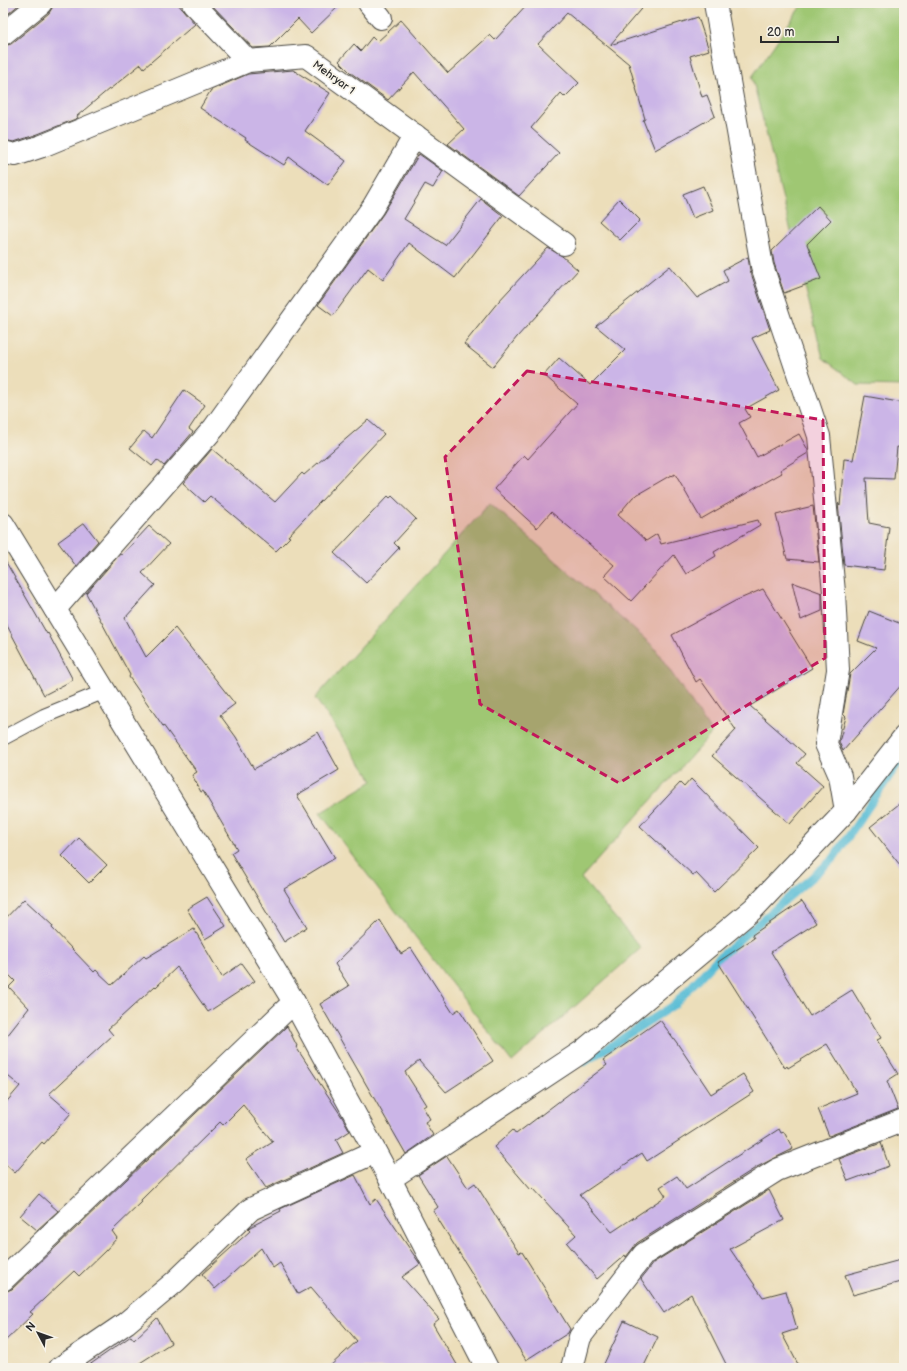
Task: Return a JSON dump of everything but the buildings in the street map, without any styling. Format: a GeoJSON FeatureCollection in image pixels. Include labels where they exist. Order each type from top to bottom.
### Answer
{"type":"FeatureCollection","features":[{"type":"Feature","properties":{"kind":"street"},"geometry":{"type":"LineString","coordinates":[[3,34],[41,3]]}},
{"type":"Feature","properties":{"kind":"street"},"geometry":{"type":"LineString","coordinates":[[193,3],[248,61]]}},
{"type":"Feature","properties":{"kind":"street"},"geometry":{"type":"LineString","coordinates":[[714,3],[762,266],[819,436],[834,592],[838,670],[826,744],[840,776],[846,811]]}},
{"type":"Feature","properties":{"kind":"street","name":"Mehryar 1"},"geometry":{"type":"LineString","coordinates":[[3,152],[16,155],[42,146],[248,61],[306,56],[564,244]]}},
{"type":"Feature","properties":{"kind":"street"},"geometry":{"type":"LineString","coordinates":[[55,609],[214,428],[373,207],[415,135]]}},
{"type":"Feature","properties":{"kind":"street"},"geometry":{"type":"LineString","coordinates":[[3,524],[294,1002],[390,1179],[486,1368]]}},
{"type":"Feature","properties":{"kind":"street"},"geometry":{"type":"LineString","coordinates":[[390,1179],[582,1051],[753,909],[846,811],[904,737]]}},
{"type":"Feature","properties":{"kind":"street"},"geometry":{"type":"LineString","coordinates":[[3,1280],[294,1002]]}},
{"type":"Feature","properties":{"kind":"street"},"geometry":{"type":"LineString","coordinates":[[572,1368],[580,1337],[644,1254],[777,1170],[904,1120]]}},
{"type":"Feature","properties":{"kind":"street"},"geometry":{"type":"LineString","coordinates":[[60,1368],[126,1323],[170,1286],[251,1209],[375,1152]]}},
{"type":"Feature","properties":{"kind":"lane"},"geometry":{"type":"LineString","coordinates":[[3,738],[44,716],[105,691]]}},
{"type":"Feature","properties":{"kind":"highlighted area"},"geometry":{"type":"Polygon","coordinates":[[[527,371],[823,420],[825,658],[619,783],[480,704],[445,457],[527,371]]]}},
{"type":"Feature","properties":{"kind":"green space"},"geometry":{"type":"Polygon","coordinates":[[[803,3],[904,3],[904,386],[858,385],[823,358],[752,77],[803,3]]]}},
{"type":"Feature","properties":{"kind":"green space"},"geometry":{"type":"Polygon","coordinates":[[[490,503],[654,647],[712,733],[581,878],[641,948],[512,1062],[320,813],[373,781],[315,698],[490,503]]]}},
{"type":"Feature","properties":{"kind":"waterway"},"geometry":{"type":"LineString","coordinates":[[585,1062],[674,1005],[716,960],[833,859],[904,755]]}}]}
